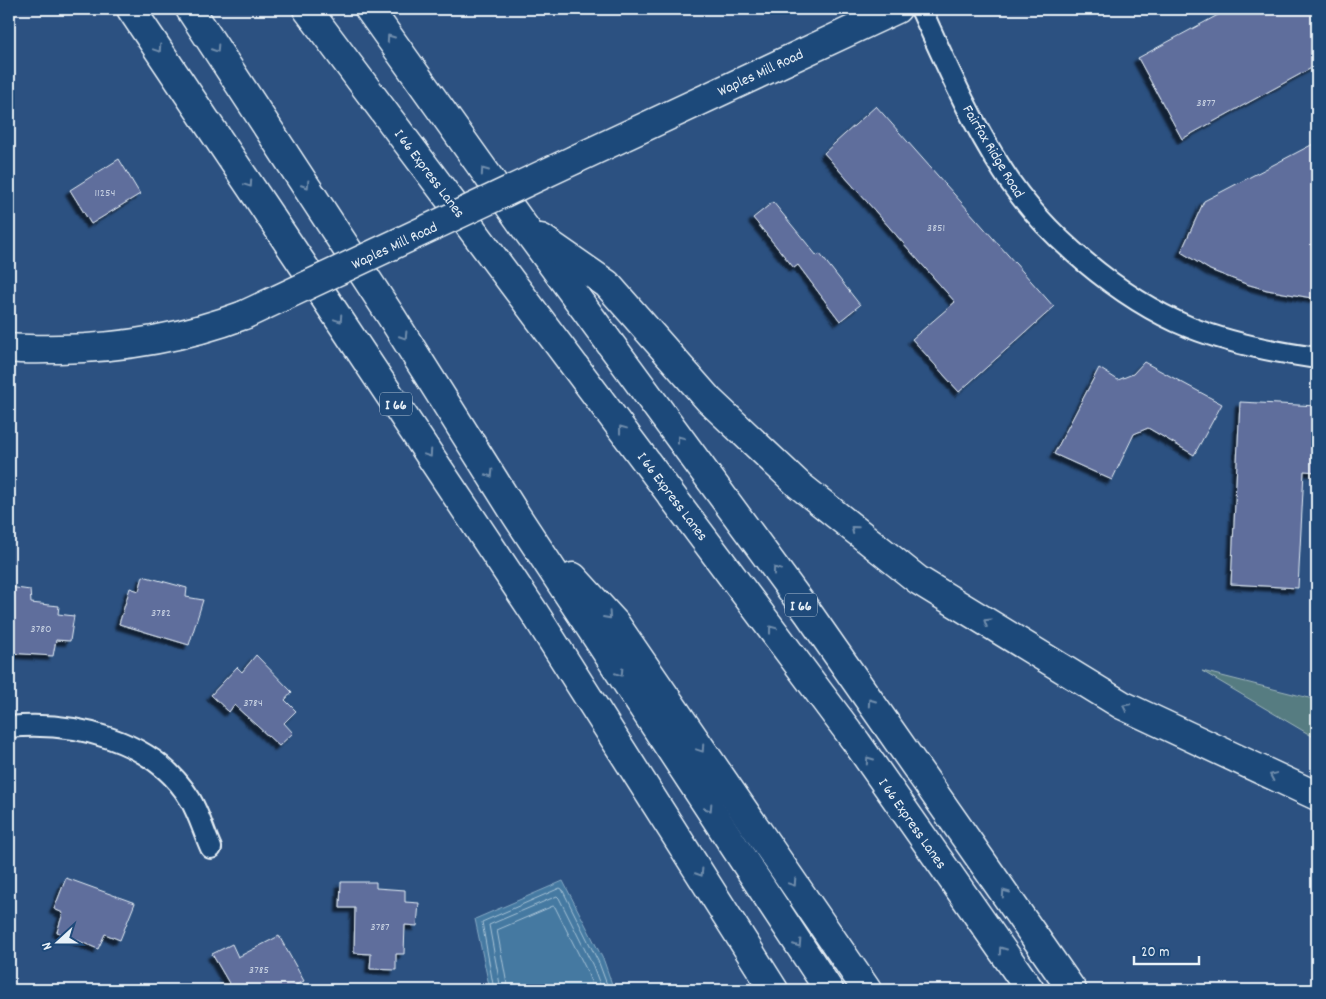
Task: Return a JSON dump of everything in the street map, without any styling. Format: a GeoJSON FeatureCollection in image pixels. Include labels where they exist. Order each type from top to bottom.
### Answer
{"type":"FeatureCollection","features":[{"type":"Feature","properties":{"kind":"main road","name":"I 66"},"geometry":{"type":"LineString","coordinates":[[131,9],[311,276],[528,604],[774,990]]}},
{"type":"Feature","properties":{"kind":"main road"},"geometry":{"type":"LineString","coordinates":[[190,9],[391,316],[516,515],[828,990]]}},
{"type":"Feature","properties":{"kind":"main road","name":"I 66 Express Lanes"},"geometry":{"type":"LineString","coordinates":[[307,9],[851,735],[1030,990]]}},
{"type":"Feature","properties":{"kind":"main road","name":"I 66"},"geometry":{"type":"LineString","coordinates":[[369,9],[522,225],[809,614],[1072,990]]}},
{"type":"Feature","properties":{"kind":"main road","name":"Waples Mill Road"},"geometry":{"type":"LineString","coordinates":[[9,348],[22,350],[87,349],[151,342],[212,327],[244,315],[897,9]]}},
{"type":"Feature","properties":{"kind":"main road"},"geometry":{"type":"LineString","coordinates":[[522,225],[607,284],[709,400],[799,485],[918,580],[1122,705],[1317,796]]}},
{"type":"Feature","properties":{"kind":"main road"},"geometry":{"type":"LineString","coordinates":[[516,515],[615,623],[867,990]]}},
{"type":"Feature","properties":{"kind":"street","name":"Fairfax Ridge Road"},"geometry":{"type":"LineString","coordinates":[[921,9],[963,100],[1003,172],[1026,204],[1048,228],[1085,262],[1117,286],[1155,310],[1188,326],[1244,344],[1317,358]]}},
{"type":"Feature","properties":{"kind":"street"},"geometry":{"type":"LineString","coordinates":[[9,727],[31,725],[58,726],[92,732],[129,745],[157,764],[177,781],[191,800],[210,848]]}},
{"type":"Feature","properties":{"kind":"green space"},"geometry":{"type":"Polygon","coordinates":[[[1202,671],[1317,700],[1317,739],[1202,671]]]}},
{"type":"Feature","properties":{"kind":"water"},"geometry":{"type":"Polygon","coordinates":[[[563,881],[604,961],[614,990],[490,990],[475,919],[563,881]]]}},
{"type":"Feature","properties":{"kind":"building"},"geometry":{"type":"Polygon","coordinates":[[[1229,9],[1317,9],[1317,65],[1182,139],[1138,58],[1229,9]]]}},
{"type":"Feature","properties":{"kind":"building"},"geometry":{"type":"Polygon","coordinates":[[[876,106],[1054,307],[959,392],[912,339],[955,302],[824,153],[876,106]]]}},
{"type":"Feature","properties":{"kind":"building"},"geometry":{"type":"Polygon","coordinates":[[[1317,142],[1317,299],[1267,290],[1246,284],[1210,270],[1181,252],[1204,201],[1317,142]]]}},
{"type":"Feature","properties":{"kind":"building"},"geometry":{"type":"Polygon","coordinates":[[[119,159],[140,194],[91,224],[70,190],[119,159]]]}},
{"type":"Feature","properties":{"kind":"building"},"geometry":{"type":"Polygon","coordinates":[[[773,202],[817,256],[820,254],[860,305],[840,321],[798,265],[794,268],[753,218],[773,202]]]}},
{"type":"Feature","properties":{"kind":"building"},"geometry":{"type":"Polygon","coordinates":[[[1144,362],[1222,404],[1194,455],[1148,428],[1134,434],[1112,480],[1054,454],[1099,368],[1118,380],[1133,374],[1144,362]]]}},
{"type":"Feature","properties":{"kind":"building"},"geometry":{"type":"Polygon","coordinates":[[[1240,402],[1317,406],[1317,472],[1304,471],[1298,588],[1231,584],[1240,402]]]}},
{"type":"Feature","properties":{"kind":"building"},"geometry":{"type":"Polygon","coordinates":[[[143,576],[187,588],[186,597],[203,600],[189,645],[119,624],[130,588],[139,591],[143,576]]]}},
{"type":"Feature","properties":{"kind":"building"},"geometry":{"type":"Polygon","coordinates":[[[9,587],[30,590],[31,603],[59,606],[58,614],[74,616],[70,641],[56,640],[53,656],[9,653],[9,587]]]}},
{"type":"Feature","properties":{"kind":"building"},"geometry":{"type":"Polygon","coordinates":[[[256,655],[292,692],[285,700],[296,711],[284,723],[293,733],[279,746],[234,705],[229,712],[211,695],[237,667],[242,672],[256,655]]]}},
{"type":"Feature","properties":{"kind":"building"},"geometry":{"type":"Polygon","coordinates":[[[66,878],[135,903],[120,940],[105,934],[98,949],[57,932],[63,913],[54,909],[66,878]]]}},
{"type":"Feature","properties":{"kind":"building"},"geometry":{"type":"Polygon","coordinates":[[[341,882],[376,882],[376,888],[405,890],[405,902],[419,903],[417,926],[405,925],[404,954],[396,954],[396,970],[370,969],[371,954],[354,953],[355,908],[340,908],[341,882]]]}},
{"type":"Feature","properties":{"kind":"building"},"geometry":{"type":"Polygon","coordinates":[[[279,936],[304,981],[287,990],[233,990],[212,954],[232,944],[238,957],[279,936]]]}}]}
